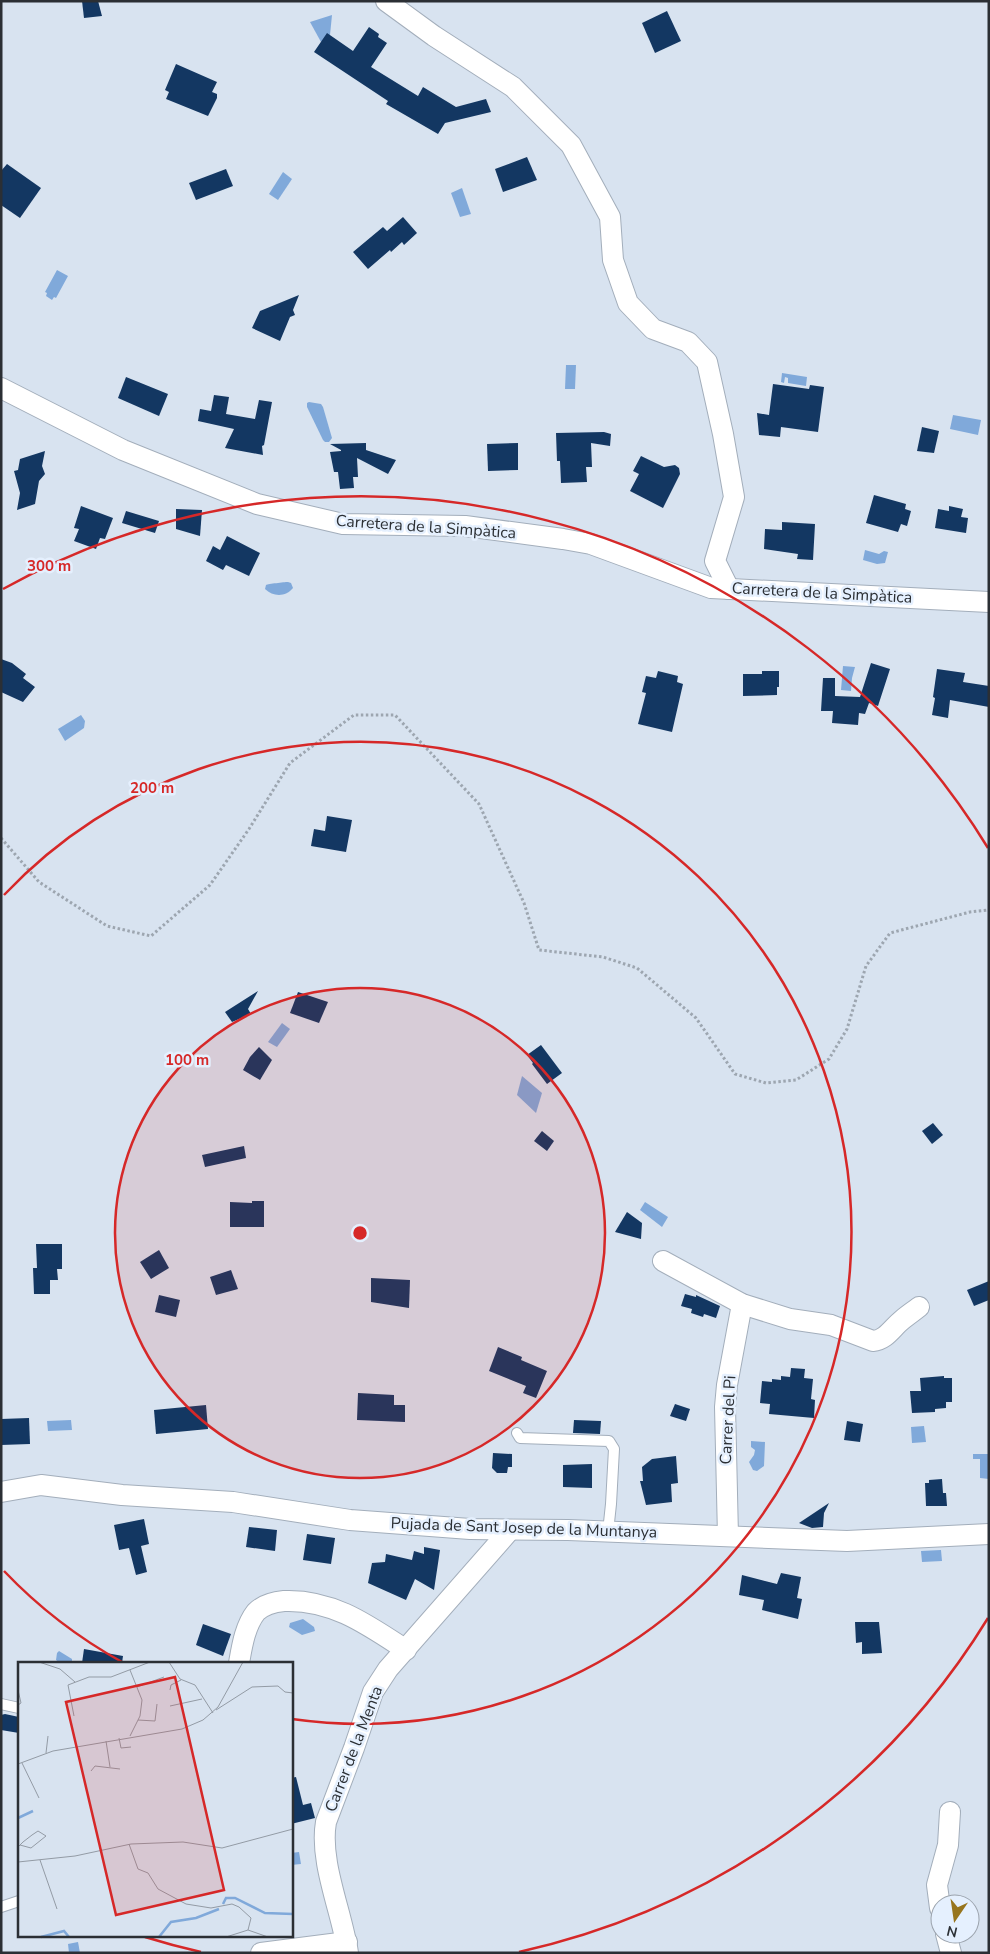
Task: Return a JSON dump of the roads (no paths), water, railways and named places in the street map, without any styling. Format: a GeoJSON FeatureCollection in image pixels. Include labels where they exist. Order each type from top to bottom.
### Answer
{"type":"FeatureCollection","features":[{"type":"Feature","properties":{"kind":"street"},"geometry":{"type":"LineString","coordinates":[[386,1],[434,36],[514,87],[571,145],[610,217],[613,260],[628,302],[653,329],[688,342],[707,362],[734,496],[715,561],[729,589]]}},
{"type":"Feature","properties":{"kind":"street","name":"Carretera de la Simpàtica"},"geometry":{"type":"LineString","coordinates":[[1,388],[123,450],[257,504],[343,524],[465,526],[563,539],[591,544],[710,588],[989,602]]}},
{"type":"Feature","properties":{"kind":"street"},"geometry":{"type":"LineString","coordinates":[[663,1261],[742,1304],[790,1319],[831,1325],[873,1341],[880,1341],[919,1307]]}},
{"type":"Feature","properties":{"kind":"street","name":"Carrer del Pi"},"geometry":{"type":"LineString","coordinates":[[728,1536],[725,1406],[742,1304]]}},
{"type":"Feature","properties":{"kind":"street","name":"Pujada de Sant Josep de la Muntanya"},"geometry":{"type":"LineString","coordinates":[[1,1492],[41,1485],[122,1495],[234,1502],[286,1511],[383,1523],[510,1530],[847,1541],[989,1534]]}},
{"type":"Feature","properties":{"kind":"street","name":"Carrer de la Menta"},"geometry":{"type":"LineString","coordinates":[[348,1948],[327,1861],[324,1833],[326,1822],[373,1692],[380,1680],[510,1530]]}},
{"type":"Feature","properties":{"kind":"street"},"geometry":{"type":"LineString","coordinates":[[239,1662],[245,1634],[256,1613],[261,1608],[280,1602],[314,1603],[347,1613],[406,1650]]}},
{"type":"Feature","properties":{"kind":"street"},"geometry":{"type":"LineString","coordinates":[[938,1894],[937,1885],[948,1845],[950,1812]]}},
{"type":"Feature","properties":{"kind":"street"},"geometry":{"type":"LineString","coordinates":[[261,1953],[348,1948]]}},
{"type":"Feature","properties":{"kind":"lane"},"geometry":{"type":"LineString","coordinates":[[517,1434],[520,1438],[539,1440],[609,1441],[614,1449],[608,1532]]}},
{"type":"Feature","properties":{"kind":"lane"},"geometry":{"type":"LineString","coordinates":[[1,1704],[18,1708]]}},
{"type":"Feature","properties":{"kind":"lane"},"geometry":{"type":"LineString","coordinates":[[1,1907],[18,1902]]}},
{"type":"Feature","properties":{"kind":"water"},"geometry":{"type":"Polygon","coordinates":[[[332,15],[330,35],[321,42],[310,22],[332,15]]]}},
{"type":"Feature","properties":{"kind":"water"},"geometry":{"type":"Polygon","coordinates":[[[283,172],[292,179],[278,200],[269,194],[283,172]]]}},
{"type":"Feature","properties":{"kind":"water"},"geometry":{"type":"Polygon","coordinates":[[[462,188],[471,214],[460,217],[451,193],[462,188]]]}},
{"type":"Feature","properties":{"kind":"water"},"geometry":{"type":"Polygon","coordinates":[[[57,270],[68,276],[56,298],[54,297],[52,300],[46,296],[47,293],[45,292],[57,270]]]}},
{"type":"Feature","properties":{"kind":"water"},"geometry":{"type":"Polygon","coordinates":[[[566,365],[576,365],[575,389],[565,389],[566,365]]]}},
{"type":"Feature","properties":{"kind":"water"},"geometry":{"type":"Polygon","coordinates":[[[782,373],[807,377],[806,386],[788,383],[788,378],[785,377],[784,383],[781,382],[782,373]]]}},
{"type":"Feature","properties":{"kind":"water"},"geometry":{"type":"Polygon","coordinates":[[[309,402],[321,404],[323,407],[332,438],[329,442],[323,440],[307,407],[309,402]]]}},
{"type":"Feature","properties":{"kind":"water"},"geometry":{"type":"Polygon","coordinates":[[[953,415],[981,420],[978,435],[950,429],[953,415]]]}},
{"type":"Feature","properties":{"kind":"water"},"geometry":{"type":"Polygon","coordinates":[[[865,550],[879,554],[884,551],[888,552],[885,563],[877,564],[863,560],[865,550]]]}},
{"type":"Feature","properties":{"kind":"water"},"geometry":{"type":"Polygon","coordinates":[[[291,583],[293,588],[287,593],[276,595],[265,589],[266,585],[291,583]]]}},
{"type":"Feature","properties":{"kind":"water"},"geometry":{"type":"Polygon","coordinates":[[[843,666],[855,667],[851,691],[841,690],[843,666]]]}},
{"type":"Feature","properties":{"kind":"water"},"geometry":{"type":"Polygon","coordinates":[[[81,715],[85,721],[84,728],[65,741],[58,729],[81,715]]]}},
{"type":"Feature","properties":{"kind":"water"},"geometry":{"type":"Polygon","coordinates":[[[282,1023],[290,1029],[277,1047],[268,1042],[282,1023]]]}},
{"type":"Feature","properties":{"kind":"water"},"geometry":{"type":"Polygon","coordinates":[[[522,1076],[542,1093],[536,1113],[517,1095],[522,1076]]]}},
{"type":"Feature","properties":{"kind":"water"},"geometry":{"type":"Polygon","coordinates":[[[645,1202],[668,1217],[662,1227],[640,1210],[645,1202]]]}},
{"type":"Feature","properties":{"kind":"water"},"geometry":{"type":"Polygon","coordinates":[[[71,1420],[72,1430],[48,1431],[47,1421],[71,1420]]]}},
{"type":"Feature","properties":{"kind":"water"},"geometry":{"type":"Polygon","coordinates":[[[924,1426],[926,1442],[912,1443],[911,1427],[924,1426]]]}},
{"type":"Feature","properties":{"kind":"water"},"geometry":{"type":"Polygon","coordinates":[[[751,1441],[765,1442],[764,1466],[757,1471],[753,1470],[749,1462],[755,1450],[751,1447],[751,1441]]]}},
{"type":"Feature","properties":{"kind":"water"},"geometry":{"type":"Polygon","coordinates":[[[973,1454],[989,1454],[989,1479],[980,1478],[980,1459],[973,1459],[973,1454]]]}},
{"type":"Feature","properties":{"kind":"water"},"geometry":{"type":"Polygon","coordinates":[[[941,1550],[942,1561],[922,1562],[921,1551],[941,1550]]]}},
{"type":"Feature","properties":{"kind":"water"},"geometry":{"type":"Polygon","coordinates":[[[303,1619],[314,1627],[315,1631],[302,1635],[289,1627],[290,1623],[303,1619]]]}},
{"type":"Feature","properties":{"kind":"water"},"geometry":{"type":"Polygon","coordinates":[[[59,1651],[72,1659],[72,1662],[59,1662],[56,1660],[59,1651]]]}},
{"type":"Feature","properties":{"kind":"water"},"geometry":{"type":"Polygon","coordinates":[[[299,1852],[301,1864],[292,1865],[292,1853],[299,1852]]]}},
{"type":"Feature","properties":{"kind":"water"},"geometry":{"type":"Polygon","coordinates":[[[78,1942],[80,1953],[69,1953],[68,1944],[78,1942]]]}}]}
